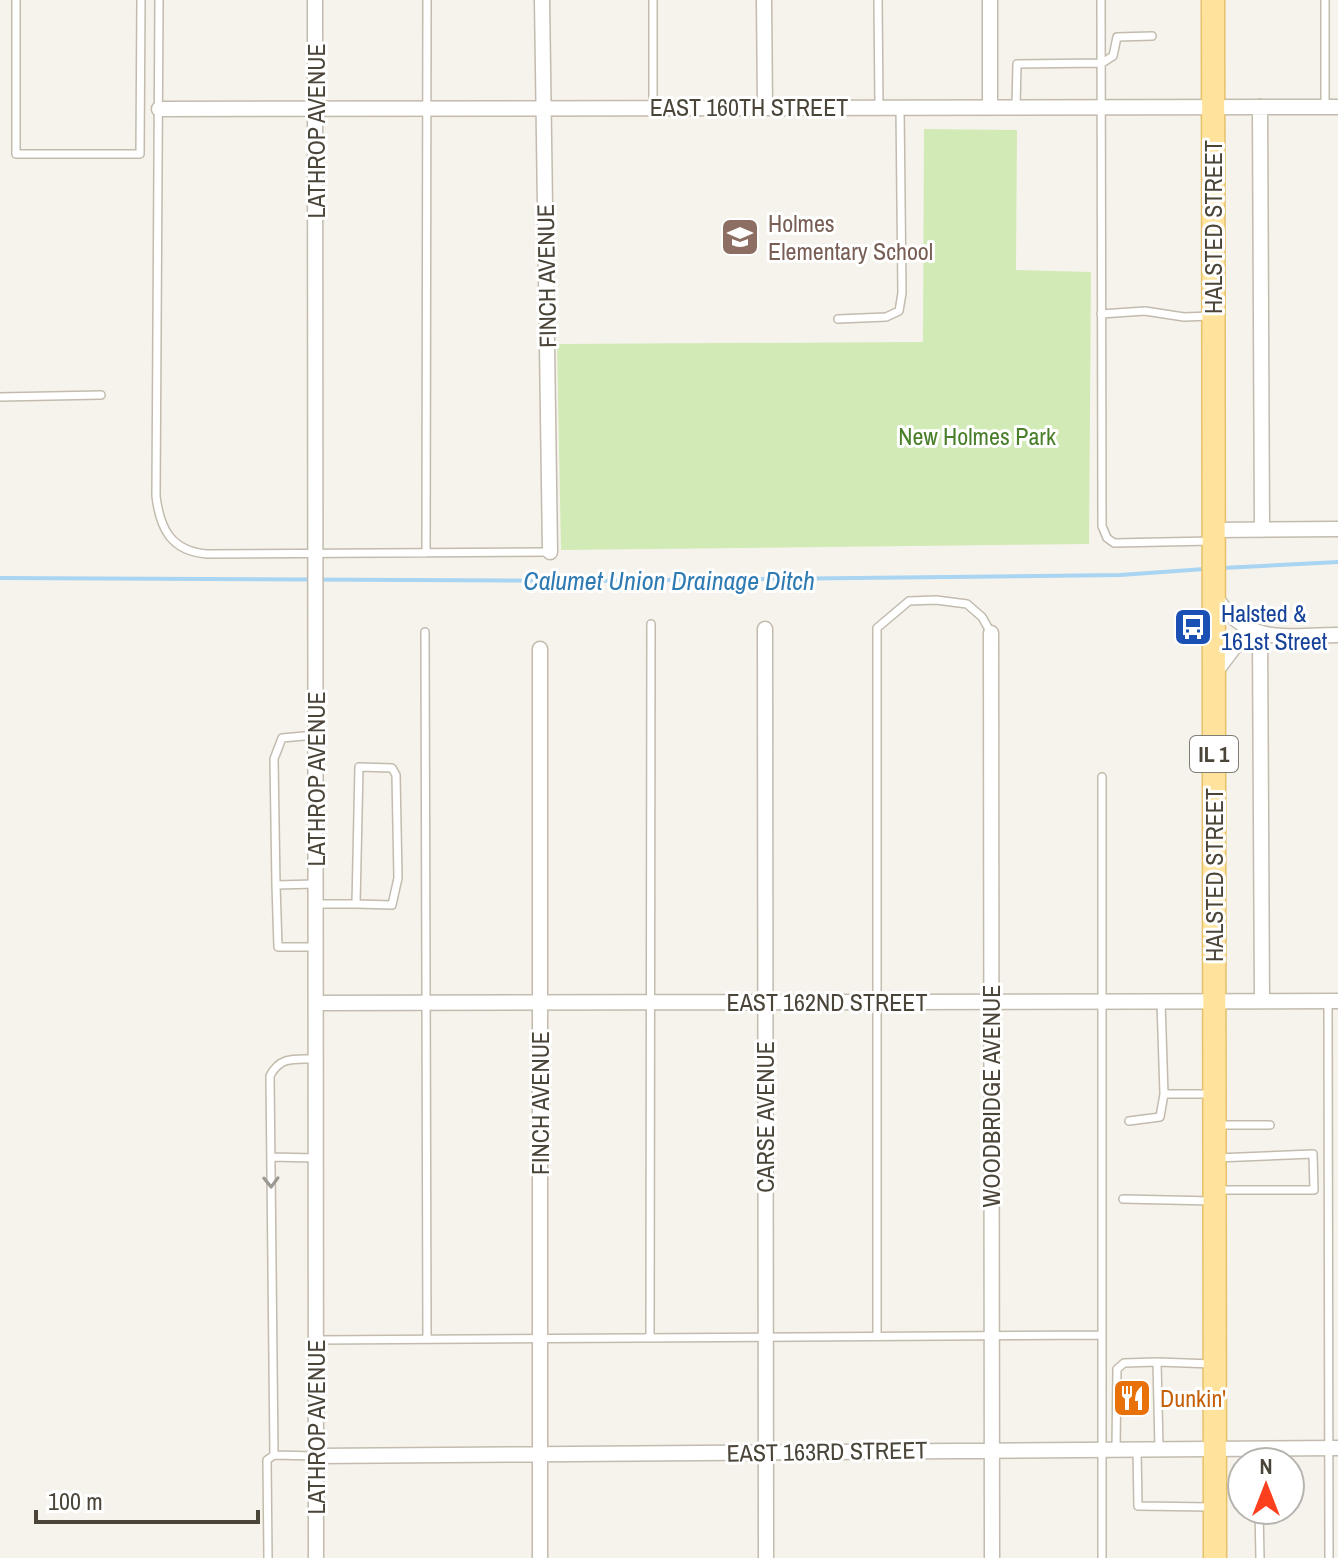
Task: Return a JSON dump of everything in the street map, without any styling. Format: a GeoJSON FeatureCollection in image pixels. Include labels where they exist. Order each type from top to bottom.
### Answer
{"type":"FeatureCollection","features":[{"type":"Feature","properties":{"kind":"main road","name":"HALSTED STREET"},"geometry":{"type":"LineString","coordinates":[[1213,0],[1215,1558]]}},
{"type":"Feature","properties":{"kind":"street","name":"LATHROP AVENUE"},"geometry":{"type":"LineString","coordinates":[[315,0],[316,1558]]}},
{"type":"Feature","properties":{"kind":"street","name":"FINCH AVENUE"},"geometry":{"type":"LineString","coordinates":[[542,0],[550,552]]}},
{"type":"Feature","properties":{"kind":"street"},"geometry":{"type":"LineString","coordinates":[[764,0],[765,107]]}},
{"type":"Feature","properties":{"kind":"street"},"geometry":{"type":"LineString","coordinates":[[990,0],[990,107]]}},
{"type":"Feature","properties":{"kind":"street","name":"HALSTED STREET"},"geometry":{"type":"LineString","coordinates":[[1260,107],[1262,530]]}},
{"type":"Feature","properties":{"kind":"street","name":"EAST 160TH STREET"},"geometry":{"type":"LineString","coordinates":[[159,109],[1331,107]]}},
{"type":"Feature","properties":{"kind":"street"},"geometry":{"type":"LineString","coordinates":[[1214,535],[1262,530],[1338,529]]}},
{"type":"Feature","properties":{"kind":"street"},"geometry":{"type":"LineString","coordinates":[[1214,596],[1237,624],[1260,635]]}},
{"type":"Feature","properties":{"kind":"street","name":"CARSE AVENUE"},"geometry":{"type":"LineString","coordinates":[[765,629],[766,1558]]}},
{"type":"Feature","properties":{"kind":"street","name":"WOODBRIDGE AVENUE"},"geometry":{"type":"LineString","coordinates":[[991,633],[992,1558]]}},
{"type":"Feature","properties":{"kind":"street"},"geometry":{"type":"LineString","coordinates":[[1214,674],[1235,646],[1260,635],[1338,635]]}},
{"type":"Feature","properties":{"kind":"street","name":"HALSTED STREET"},"geometry":{"type":"LineString","coordinates":[[1260,635],[1262,1001]]}},
{"type":"Feature","properties":{"kind":"street","name":"FINCH AVENUE"},"geometry":{"type":"LineString","coordinates":[[540,649],[540,1558]]}},
{"type":"Feature","properties":{"kind":"street","name":"EAST 162ND STREET"},"geometry":{"type":"LineString","coordinates":[[316,1003],[1333,1001]]}},
{"type":"Feature","properties":{"kind":"street","name":"EAST 163RD STREET"},"geometry":{"type":"LineString","coordinates":[[1306,1452],[1333,1448]]}},
{"type":"Feature","properties":{"kind":"street","name":"EAST 163RD STREET"},"geometry":{"type":"LineString","coordinates":[[316,1456],[1226,1449]]}},
{"type":"Feature","properties":{"kind":"lane"},"geometry":{"type":"LineString","coordinates":[[16,0],[16,154],[140,154],[141,0]]}},
{"type":"Feature","properties":{"kind":"lane"},"geometry":{"type":"LineString","coordinates":[[159,0],[156,496],[163,529],[172,542],[196,553],[316,559],[426,553],[550,552]]}},
{"type":"Feature","properties":{"kind":"lane"},"geometry":{"type":"LineString","coordinates":[[426,553],[427,0]]}},
{"type":"Feature","properties":{"kind":"lane"},"geometry":{"type":"LineString","coordinates":[[653,0],[653,108]]}},
{"type":"Feature","properties":{"kind":"lane"},"geometry":{"type":"LineString","coordinates":[[878,0],[879,107]]}},
{"type":"Feature","properties":{"kind":"lane"},"geometry":{"type":"LineString","coordinates":[[1101,0],[1104,533],[1114,543],[1214,535]]}},
{"type":"Feature","properties":{"kind":"lane"},"geometry":{"type":"LineString","coordinates":[[1325,0],[1331,107]]}},
{"type":"Feature","properties":{"kind":"lane"},"geometry":{"type":"LineString","coordinates":[[1016,107],[1017,64],[1102,63],[1113,56],[1117,37],[1152,36]]}},
{"type":"Feature","properties":{"kind":"lane"},"geometry":{"type":"LineString","coordinates":[[838,319],[886,317],[899,311],[902,293],[900,107]]}},
{"type":"Feature","properties":{"kind":"lane"},"geometry":{"type":"LineString","coordinates":[[1101,314],[1145,311],[1184,317],[1213,316]]}},
{"type":"Feature","properties":{"kind":"lane"},"geometry":{"type":"LineString","coordinates":[[0,397],[101,395]]}},
{"type":"Feature","properties":{"kind":"lane"},"geometry":{"type":"LineString","coordinates":[[877,1336],[877,628],[909,601],[936,600],[967,604],[982,617],[991,633]]}},
{"type":"Feature","properties":{"kind":"lane"},"geometry":{"type":"LineString","coordinates":[[650,1337],[651,624]]}},
{"type":"Feature","properties":{"kind":"lane"},"geometry":{"type":"LineString","coordinates":[[425,632],[427,1339]]}},
{"type":"Feature","properties":{"kind":"lane"},"geometry":{"type":"LineString","coordinates":[[316,735],[282,738],[274,759],[278,947],[316,947]]}},
{"type":"Feature","properties":{"kind":"lane"},"geometry":{"type":"LineString","coordinates":[[316,904],[392,905],[395,902],[397,819],[396,775],[392,768],[357,768],[356,904]]}},
{"type":"Feature","properties":{"kind":"lane"},"geometry":{"type":"LineString","coordinates":[[1102,777],[1102,1335],[1110,1449]]}},
{"type":"Feature","properties":{"kind":"lane"},"geometry":{"type":"LineString","coordinates":[[276,885],[316,884]]}},
{"type":"Feature","properties":{"kind":"lane"},"geometry":{"type":"LineString","coordinates":[[1329,1558],[1333,1448],[1333,1001]]}},
{"type":"Feature","properties":{"kind":"lane"},"geometry":{"type":"LineString","coordinates":[[1129,1121],[1159,1120],[1164,1094],[1161,1002]]}},
{"type":"Feature","properties":{"kind":"lane"},"geometry":{"type":"LineString","coordinates":[[274,1455],[270,1076],[275,1065],[285,1059],[315,1059]]}},
{"type":"Feature","properties":{"kind":"lane"},"geometry":{"type":"LineString","coordinates":[[1164,1094],[1214,1094]]}},
{"type":"Feature","properties":{"kind":"lane"},"geometry":{"type":"LineString","coordinates":[[1214,1125],[1270,1125]]}},
{"type":"Feature","properties":{"kind":"lane"},"geometry":{"type":"LineString","coordinates":[[1123,1199],[1314,1190],[1313,1154],[1214,1158]]}},
{"type":"Feature","properties":{"kind":"lane"},"geometry":{"type":"LineString","coordinates":[[271,1157],[316,1158]]}},
{"type":"Feature","properties":{"kind":"lane"},"geometry":{"type":"LineString","coordinates":[[316,1340],[1102,1335]]}},
{"type":"Feature","properties":{"kind":"lane"},"geometry":{"type":"LineString","coordinates":[[1157,1362],[1159,1448]]}},
{"type":"Feature","properties":{"kind":"lane"},"geometry":{"type":"LineString","coordinates":[[1102,1558],[1117,1369],[1124,1363],[1214,1364]]}},
{"type":"Feature","properties":{"kind":"lane"},"geometry":{"type":"LineString","coordinates":[[1137,1448],[1138,1506],[1214,1507]]}},
{"type":"Feature","properties":{"kind":"lane"},"geometry":{"type":"LineString","coordinates":[[268,1558],[267,1460],[274,1455],[316,1456]]}},
{"type":"Feature","properties":{"kind":"lane"},"geometry":{"type":"LineString","coordinates":[[1259,1526],[1260,1558]]}},
{"type":"Feature","properties":{"kind":"green space","name":"New Holmes Park"},"geometry":{"type":"Polygon","coordinates":[[[924,129],[1017,130],[1016,270],[1091,272],[1089,544],[561,550],[557,344],[923,342],[924,129]]]}},
{"type":"Feature","properties":{"kind":"waterway","name":"Calumet Union Drainage Ditch"},"geometry":{"type":"LineString","coordinates":[[1222,568],[1338,562]]}},
{"type":"Feature","properties":{"kind":"waterway","name":"Calumet Union Drainage Ditch"},"geometry":{"type":"LineString","coordinates":[[0,578],[590,581],[1120,575],[1205,569]]}},
{"type":"Feature","properties":{"kind":"place","name":"Holmes Elementary School"},"geometry":{"type":"Point","coordinates":[740,237]}},
{"type":"Feature","properties":{"kind":"place","name":"Halsted & 161st Street"},"geometry":{"type":"Point","coordinates":[1193,627]}},
{"type":"Feature","properties":{"kind":"place","name":"Dunkin'"},"geometry":{"type":"Point","coordinates":[1132,1398]}}]}
